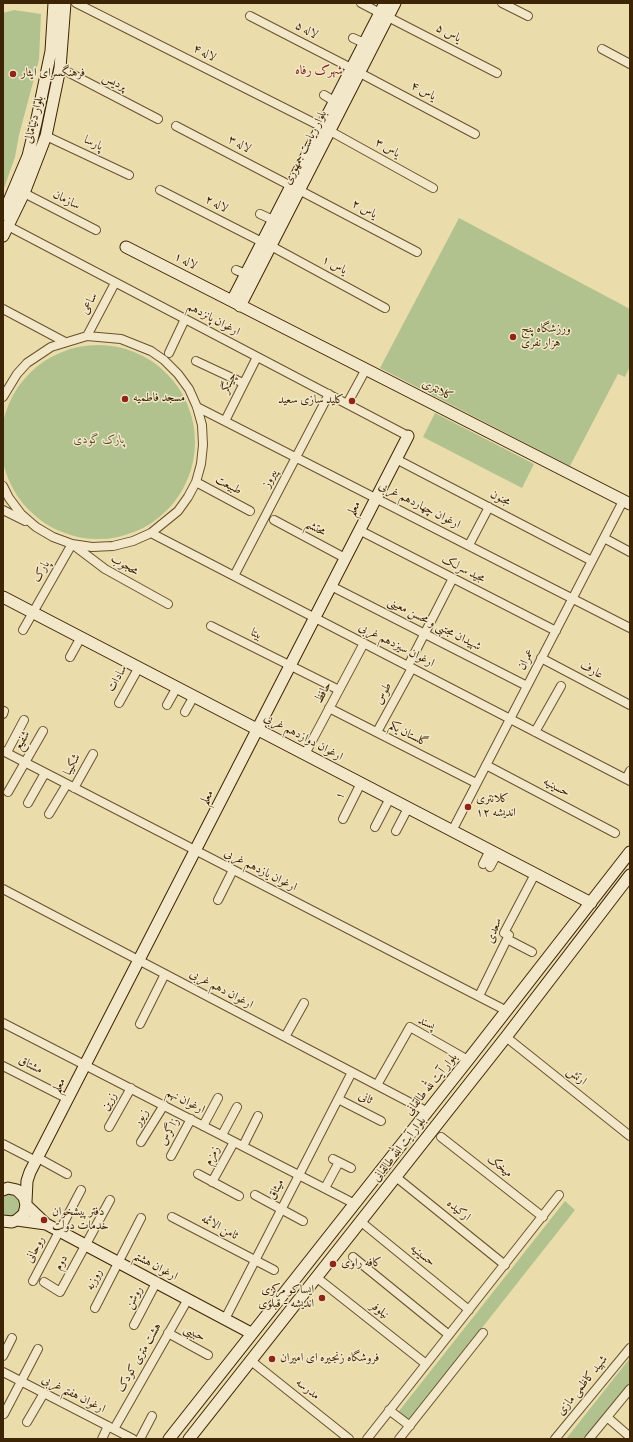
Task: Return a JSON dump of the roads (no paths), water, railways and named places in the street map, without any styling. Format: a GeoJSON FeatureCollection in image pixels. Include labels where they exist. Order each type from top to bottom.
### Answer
{"type":"FeatureCollection","features":[{"type":"Feature","properties":{"kind":"street","name":"بلوار دنیامالی"},"geometry":{"type":"LineString","coordinates":[[4,212],[28,156],[51,51],[54,3]]}},
{"type":"Feature","properties":{"kind":"street","name":"بلوار دنیامالی"},"geometry":{"type":"LineString","coordinates":[[5,231],[24,193],[46,136],[60,68],[65,3]]}},
{"type":"Feature","properties":{"kind":"street","name":"لاله ۴"},"geometry":{"type":"LineString","coordinates":[[76,3],[323,133]]}},
{"type":"Feature","properties":{"kind":"street","name":"یاس ۵"},"geometry":{"type":"LineString","coordinates":[[361,3],[384,11],[497,73]]}},
{"type":"Feature","properties":{"kind":"street","name":"بلوار ریاست جمهوری"},"geometry":{"type":"LineString","coordinates":[[332,116],[334,101],[355,70],[364,43],[384,11],[395,3]]}},
{"type":"Feature","properties":{"kind":"street"},"geometry":{"type":"LineString","coordinates":[[502,3],[528,16]]}},
{"type":"Feature","properties":{"kind":"street","name":"بلوار ریاست جمهوری"},"geometry":{"type":"LineString","coordinates":[[236,304],[248,275],[295,188],[384,11]]}},
{"type":"Feature","properties":{"kind":"street","name":"لاله ۵"},"geometry":{"type":"LineString","coordinates":[[250,16],[355,70]]}},
{"type":"Feature","properties":{"kind":"street"},"geometry":{"type":"LineString","coordinates":[[353,38],[364,43]]}},
{"type":"Feature","properties":{"kind":"street"},"geometry":{"type":"LineString","coordinates":[[602,49],[630,64]]}},
{"type":"Feature","properties":{"kind":"street","name":"پردیس"},"geometry":{"type":"LineString","coordinates":[[60,68],[158,119]]}},
{"type":"Feature","properties":{"kind":"street","name":"یاس ۴"},"geometry":{"type":"LineString","coordinates":[[355,70],[475,134]]}},
{"type":"Feature","properties":{"kind":"street"},"geometry":{"type":"LineString","coordinates":[[324,95],[334,101]]}},
{"type":"Feature","properties":{"kind":"street","name":"لاله ۳"},"geometry":{"type":"LineString","coordinates":[[176,126],[295,188]]}},
{"type":"Feature","properties":{"kind":"street","name":"یاس ۳"},"geometry":{"type":"LineString","coordinates":[[323,133],[433,188]]}},
{"type":"Feature","properties":{"kind":"street","name":"پارسا"},"geometry":{"type":"LineString","coordinates":[[46,136],[129,175]]}},
{"type":"Feature","properties":{"kind":"street","name":"بلوار ریاست جمهوری"},"geometry":{"type":"LineString","coordinates":[[266,244],[273,220],[295,188]]}},
{"type":"Feature","properties":{"kind":"street","name":"یاس ۲"},"geometry":{"type":"LineString","coordinates":[[295,188],[417,252]]}},
{"type":"Feature","properties":{"kind":"street","name":"لاله ۲"},"geometry":{"type":"LineString","coordinates":[[160,190],[266,244]]}},
{"type":"Feature","properties":{"kind":"street","name":"سازمان"},"geometry":{"type":"LineString","coordinates":[[24,193],[96,230]]}},
{"type":"Feature","properties":{"kind":"street"},"geometry":{"type":"LineString","coordinates":[[260,214],[273,220]]}},
{"type":"Feature","properties":{"kind":"street","name":"ارغوان پانزدهم"},"geometry":{"type":"LineString","coordinates":[[5,231],[115,283],[408,436]]}},
{"type":"Feature","properties":{"kind":"street","name":"یاس ۱"},"geometry":{"type":"LineString","coordinates":[[266,244],[385,308]]}},
{"type":"Feature","properties":{"kind":"street","name":"لاله ۱"},"geometry":{"type":"LineString","coordinates":[[126,247],[236,304]]}},
{"type":"Feature","properties":{"kind":"street","name":"ساعی"},"geometry":{"type":"LineString","coordinates":[[87,336],[115,283]]}},
{"type":"Feature","properties":{"kind":"street","name":"کلانتری"},"geometry":{"type":"LineString","coordinates":[[236,304],[627,502]]}},
{"type":"Feature","properties":{"kind":"street"},"geometry":{"type":"LineString","coordinates":[[3,309],[65,342]]}},
{"type":"Feature","properties":{"kind":"street"},"geometry":{"type":"LineString","coordinates":[[169,353],[185,319]]}},
{"type":"Feature","properties":{"kind":"street"},"geometry":{"type":"LineString","coordinates":[[3,396],[6,384],[39,354],[65,342],[87,336],[121,339],[153,352],[178,374],[189,389],[197,407],[202,425],[204,445],[196,482],[178,511],[151,533],[133,541],[113,546],[92,547],[72,544],[53,537],[3,510]]}},
{"type":"Feature","properties":{"kind":"street","name":"چیتگر"},"geometry":{"type":"LineString","coordinates":[[225,421],[257,357]]}},
{"type":"Feature","properties":{"kind":"street"},"geometry":{"type":"LineString","coordinates":[[196,361],[244,383]]}},
{"type":"Feature","properties":{"kind":"street"},"geometry":{"type":"LineString","coordinates":[[348,404],[366,369]]}},
{"type":"Feature","properties":{"kind":"street","name":"پیروز"},"geometry":{"type":"LineString","coordinates":[[234,576],[329,394]]}},
{"type":"Feature","properties":{"kind":"street","name":"ارغوان چهاردهم غربی"},"geometry":{"type":"LineString","coordinates":[[197,407],[630,628]]}},
{"type":"Feature","properties":{"kind":"street","name":"معلم"},"geometry":{"type":"LineString","coordinates":[[30,1172],[408,436]]}},
{"type":"Feature","properties":{"kind":"street","name":"مجنون"},"geometry":{"type":"LineString","coordinates":[[396,459],[592,561]]}},
{"type":"Feature","properties":{"kind":"street","name":"طبیعت"},"geometry":{"type":"LineString","coordinates":[[196,482],[250,511]]}},
{"type":"Feature","properties":{"kind":"street"},"geometry":{"type":"LineString","coordinates":[[3,486],[9,498],[21,514],[36,527]]}},
{"type":"Feature","properties":{"kind":"street","name":"عمران"},"geometry":{"type":"LineString","coordinates":[[452,831],[604,538],[627,502]]}},
{"type":"Feature","properties":{"kind":"street"},"geometry":{"type":"LineString","coordinates":[[469,545],[489,507]]}},
{"type":"Feature","properties":{"kind":"street","name":"محتشم"},"geometry":{"type":"LineString","coordinates":[[274,520],[345,558]]}},
{"type":"Feature","properties":{"kind":"street","name":"مجید سرلک"},"geometry":{"type":"LineString","coordinates":[[359,530],[556,630]]}},
{"type":"Feature","properties":{"kind":"street","name":"ارغوان سیزدهم غربی"},"geometry":{"type":"LineString","coordinates":[[151,533],[510,719],[629,777]]}},
{"type":"Feature","properties":{"kind":"street"},"geometry":{"type":"LineString","coordinates":[[604,538],[630,552]]}},
{"type":"Feature","properties":{"kind":"street","name":"محجوب"},"geometry":{"type":"LineString","coordinates":[[72,544],[105,569],[168,604]]}},
{"type":"Feature","properties":{"kind":"street","name":"پارک"},"geometry":{"type":"LineString","coordinates":[[23,630],[72,544]]}},
{"type":"Feature","properties":{"kind":"street","name":"طوس"},"geometry":{"type":"LineString","coordinates":[[377,732],[453,578]]}},
{"type":"Feature","properties":{"kind":"street","name":"شهیدان مجتبی و محسن معینی"},"geometry":{"type":"LineString","coordinates":[[331,586],[527,686]]}},
{"type":"Feature","properties":{"kind":"street","name":"ارغوان دوازدهم غربی"},"geometry":{"type":"LineString","coordinates":[[3,596],[591,903]]}},
{"type":"Feature","properties":{"kind":"street","name":"بیتا"},"geometry":{"type":"LineString","coordinates":[[211,626],[339,690]]}},
{"type":"Feature","properties":{"kind":"street"},"geometry":{"type":"LineString","coordinates":[[70,657],[81,637]]}},
{"type":"Feature","properties":{"kind":"street","name":"حافظ"},"geometry":{"type":"LineString","coordinates":[[305,754],[364,643]]}},
{"type":"Feature","properties":{"kind":"street","name":"عارف"},"geometry":{"type":"LineString","coordinates":[[542,658],[630,705]]}},
{"type":"Feature","properties":{"kind":"street","name":"سادات"},"geometry":{"type":"LineString","coordinates":[[119,703],[139,667]]}},
{"type":"Feature","properties":{"kind":"street"},"geometry":{"type":"LineString","coordinates":[[536,732],[561,686]]}},
{"type":"Feature","properties":{"kind":"street"},"geometry":{"type":"LineString","coordinates":[[167,705],[177,687]]}},
{"type":"Feature","properties":{"kind":"street"},"geometry":{"type":"LineString","coordinates":[[185,712],[194,696]]}},
{"type":"Feature","properties":{"kind":"street","name":"گلستان یکم"},"geometry":{"type":"LineString","coordinates":[[329,708],[476,783]]}},
{"type":"Feature","properties":{"kind":"street"},"geometry":{"type":"LineString","coordinates":[[5,752],[24,720]]}},
{"type":"Feature","properties":{"kind":"street","name":"شفیع"},"geometry":{"type":"LineString","coordinates":[[8,792],[43,731]]}},
{"type":"Feature","properties":{"kind":"street","name":"ارغوان یازدهم غربی"},"geometry":{"type":"LineString","coordinates":[[5,752],[507,1011]]}},
{"type":"Feature","properties":{"kind":"street","name":"شکیبا"},"geometry":{"type":"LineString","coordinates":[[49,814],[92,754]]}},
{"type":"Feature","properties":{"kind":"street","name":"حسینیه"},"geometry":{"type":"LineString","coordinates":[[486,765],[615,833]]}},
{"type":"Feature","properties":{"kind":"street"},"geometry":{"type":"LineString","coordinates":[[28,803],[45,773]]}},
{"type":"Feature","properties":{"kind":"street","name":"۱"},"geometry":{"type":"LineString","coordinates":[[343,819],[361,783]]}},
{"type":"Feature","properties":{"kind":"street"},"geometry":{"type":"LineString","coordinates":[[375,827],[390,798]]}},
{"type":"Feature","properties":{"kind":"street"},"geometry":{"type":"LineString","coordinates":[[396,831],[408,808]]}},
{"type":"Feature","properties":{"kind":"street"},"geometry":{"type":"LineString","coordinates":[[487,866],[493,852]]}},
{"type":"Feature","properties":{"kind":"street","name":"بلوار آیت لله طالقانی"},"geometry":{"type":"LineString","coordinates":[[251,1333],[428,1112],[630,852]]}},
{"type":"Feature","properties":{"kind":"street"},"geometry":{"type":"LineString","coordinates":[[218,900],[233,870]]}},
{"type":"Feature","properties":{"kind":"street","name":"سعدی"},"geometry":{"type":"LineString","coordinates":[[479,996],[507,939],[508,935],[504,933],[535,874]]}},
{"type":"Feature","properties":{"kind":"street","name":"بلوار آیت الله طالقانی"},"geometry":{"type":"LineString","coordinates":[[189,1439],[506,1037],[630,875]]}},
{"type":"Feature","properties":{"kind":"street","name":"ارغوان دهم غربی"},"geometry":{"type":"LineString","coordinates":[[3,889],[428,1112]]}},
{"type":"Feature","properties":{"kind":"street"},"geometry":{"type":"LineString","coordinates":[[507,939],[532,952]]}},
{"type":"Feature","properties":{"kind":"street"},"geometry":{"type":"LineString","coordinates":[[140,1024],[165,974]]}},
{"type":"Feature","properties":{"kind":"street"},"geometry":{"type":"LineString","coordinates":[[285,1037],[304,1003]]}},
{"type":"Feature","properties":{"kind":"street","name":"ارغوان نهم"},"geometry":{"type":"LineString","coordinates":[[3,1023],[355,1204]]}},
{"type":"Feature","properties":{"kind":"street","name":"پسند"},"geometry":{"type":"LineString","coordinates":[[377,1085],[410,1027],[468,1060]]}},
{"type":"Feature","properties":{"kind":"street","name":"ارتش"},"geometry":{"type":"LineString","coordinates":[[506,1037],[630,1136]]}},
{"type":"Feature","properties":{"kind":"street","name":"مشتاق"},"geometry":{"type":"LineString","coordinates":[[3,1066],[68,1099]]}},
{"type":"Feature","properties":{"kind":"street","name":"میثاق"},"geometry":{"type":"LineString","coordinates":[[225,1319],[352,1072]]}},
{"type":"Feature","properties":{"kind":"street","name":"زرین"},"geometry":{"type":"LineString","coordinates":[[109,1127],[131,1088]]}},
{"type":"Feature","properties":{"kind":"street"},"geometry":{"type":"LineString","coordinates":[[203,1126],[218,1098]]}},
{"type":"Feature","properties":{"kind":"street","name":"ثانی"},"geometry":{"type":"LineString","coordinates":[[338,1099],[380,1121]]}},
{"type":"Feature","properties":{"kind":"street","name":"زیور"},"geometry":{"type":"LineString","coordinates":[[142,1142],[164,1105]]}},
{"type":"Feature","properties":{"kind":"street"},"geometry":{"type":"LineString","coordinates":[[222,1136],[237,1107]]}},
{"type":"Feature","properties":{"kind":"street"},"geometry":{"type":"LineString","coordinates":[[243,1146],[258,1116]]}},
{"type":"Feature","properties":{"kind":"street","name":"زاگرس"},"geometry":{"type":"LineString","coordinates":[[171,1156],[191,1120]]}},
{"type":"Feature","properties":{"kind":"street"},"geometry":{"type":"LineString","coordinates":[[413,1129],[425,1140]]}},
{"type":"Feature","properties":{"kind":"street","name":"میخک"},"geometry":{"type":"LineString","coordinates":[[441,1137],[543,1217]]}},
{"type":"Feature","properties":{"kind":"street","name":"زمزم"},"geometry":{"type":"LineString","coordinates":[[212,1182],[234,1142]]}},
{"type":"Feature","properties":{"kind":"street"},"geometry":{"type":"LineString","coordinates":[[3,1144],[67,1174]]}},
{"type":"Feature","properties":{"kind":"street"},"geometry":{"type":"LineString","coordinates":[[325,1188],[336,1160],[351,1168]]}},
{"type":"Feature","properties":{"kind":"street"},"geometry":{"type":"LineString","coordinates":[[5,1189],[30,1172]]}},
{"type":"Feature","properties":{"kind":"street"},"geometry":{"type":"LineString","coordinates":[[9,1222],[24,1214],[27,1181],[30,1172]]}},
{"type":"Feature","properties":{"kind":"street","name":"زمزم"},"geometry":{"type":"LineString","coordinates":[[198,1174],[239,1196]]}},
{"type":"Feature","properties":{"kind":"street","name":"ارکیده"},"geometry":{"type":"LineString","coordinates":[[396,1177],[505,1264]]}},
{"type":"Feature","properties":{"kind":"street"},"geometry":{"type":"LineString","coordinates":[[5,1189],[21,1193],[26,1203],[46,1224]]}},
{"type":"Feature","properties":{"kind":"street","name":"روحانی"},"geometry":{"type":"LineString","coordinates":[[33,1281],[81,1190]]}},
{"type":"Feature","properties":{"kind":"street"},"geometry":{"type":"LineString","coordinates":[[255,1195],[303,1221]]}},
{"type":"Feature","properties":{"kind":"street"},"geometry":{"type":"LineString","coordinates":[[366,1439],[559,1195]]}},
{"type":"Feature","properties":{"kind":"street","name":"دوم"},"geometry":{"type":"LineString","coordinates":[[44,1282],[60,1292],[110,1200]]}},
{"type":"Feature","properties":{"kind":"street","name":"ثامن الائمه"},"geometry":{"type":"LineString","coordinates":[[172,1217],[274,1270]]}},
{"type":"Feature","properties":{"kind":"street","name":"روزبه"},"geometry":{"type":"LineString","coordinates":[[95,1308],[141,1218]]}},
{"type":"Feature","properties":{"kind":"street","name":"حسینیه"},"geometry":{"type":"LineString","coordinates":[[360,1221],[469,1310]]}},
{"type":"Feature","properties":{"kind":"street"},"geometry":{"type":"LineString","coordinates":[[9,1222],[46,1224]]}},
{"type":"Feature","properties":{"kind":"street","name":"ارغوان هشتم"},"geometry":{"type":"LineString","coordinates":[[46,1224],[251,1333]]}},
{"type":"Feature","properties":{"kind":"street"},"geometry":{"type":"LineString","coordinates":[[353,1258],[449,1335]]}},
{"type":"Feature","properties":{"kind":"street","name":"نیلوفر"},"geometry":{"type":"LineString","coordinates":[[316,1277],[426,1364]]}},
{"type":"Feature","properties":{"kind":"street","name":"روشن"},"geometry":{"type":"LineString","coordinates":[[134,1325],[156,1283]]}},
{"type":"Feature","properties":{"kind":"street","name":"هشت متری کودک"},"geometry":{"type":"LineString","coordinates":[[102,1439],[111,1428],[188,1299]]}},
{"type":"Feature","properties":{"kind":"street"},"geometry":{"type":"LineString","coordinates":[[169,1439],[251,1333]]}},
{"type":"Feature","properties":{"kind":"street"},"geometry":{"type":"LineString","coordinates":[[399,1439],[483,1333]]}},
{"type":"Feature","properties":{"kind":"street","name":"حبیبی"},"geometry":{"type":"LineString","coordinates":[[168,1334],[208,1355]]}},
{"type":"Feature","properties":{"kind":"street"},"geometry":{"type":"LineString","coordinates":[[3,1356],[12,1338]]}},
{"type":"Feature","properties":{"kind":"street","name":"شهید کاظمی مازی"},"geometry":{"type":"LineString","coordinates":[[556,1439],[630,1348]]}},
{"type":"Feature","properties":{"kind":"street"},"geometry":{"type":"LineString","coordinates":[[4,1414],[38,1349]]}},
{"type":"Feature","properties":{"kind":"street","name":"مدرسه"},"geometry":{"type":"LineString","coordinates":[[250,1360],[350,1439]]}},
{"type":"Feature","properties":{"kind":"street","name":"ارغوان هفتم غربی"},"geometry":{"type":"LineString","coordinates":[[3,1372],[133,1439]]}},
{"type":"Feature","properties":{"kind":"street"},"geometry":{"type":"LineString","coordinates":[[589,1439],[630,1388]]}},
{"type":"Feature","properties":{"kind":"street"},"geometry":{"type":"LineString","coordinates":[[27,1422],[44,1393]]}},
{"type":"Feature","properties":{"kind":"street"},"geometry":{"type":"LineString","coordinates":[[389,1410],[410,1426]]}},
{"type":"Feature","properties":{"kind":"street"},"geometry":{"type":"LineString","coordinates":[[140,1439],[152,1416]]}},
{"type":"Feature","properties":{"kind":"street"},"geometry":{"type":"LineString","coordinates":[[607,1417],[630,1437]]}},
{"type":"Feature","properties":{"kind":"place","name":"فرهنگسرای ایثار"},"geometry":{"type":"Point","coordinates":[13,74]}},
{"type":"Feature","properties":{"kind":"place","name":"ورزشگاه پنج هزار نفری"},"geometry":{"type":"Point","coordinates":[513,337]}},
{"type":"Feature","properties":{"kind":"place","name":"مسجد فاطمیه"},"geometry":{"type":"Point","coordinates":[125,399]}},
{"type":"Feature","properties":{"kind":"place","name":"کلید سازی سعید"},"geometry":{"type":"Point","coordinates":[352,401]}},
{"type":"Feature","properties":{"kind":"place","name":"کلانتری ۱۲ اندیشه"},"geometry":{"type":"Point","coordinates":[468,807]}},
{"type":"Feature","properties":{"kind":"place","name":"دفتر پیشخوان خدمات دولت"},"geometry":{"type":"Point","coordinates":[44,1220]}},
{"type":"Feature","properties":{"kind":"place","name":"کافه راوی"},"geometry":{"type":"Point","coordinates":[333,1264]}},
{"type":"Feature","properties":{"kind":"place","name":"ایساکو مرکزی اندیشه - قبلوی"},"geometry":{"type":"Point","coordinates":[322,1298]}},
{"type":"Feature","properties":{"kind":"place","name":"فروشگاه زنجیره ای امیران"},"geometry":{"type":"Point","coordinates":[272,1359]}},
{"type":"Feature","properties":{"kind":"district","name":"شهرک رفاه"},"geometry":{"type":"Point","coordinates":[319,72]}},
{"type":"Feature","properties":{"kind":"park label","name":"پارک گودی"},"geometry":{"type":"Point","coordinates":[99,441]}}]}
